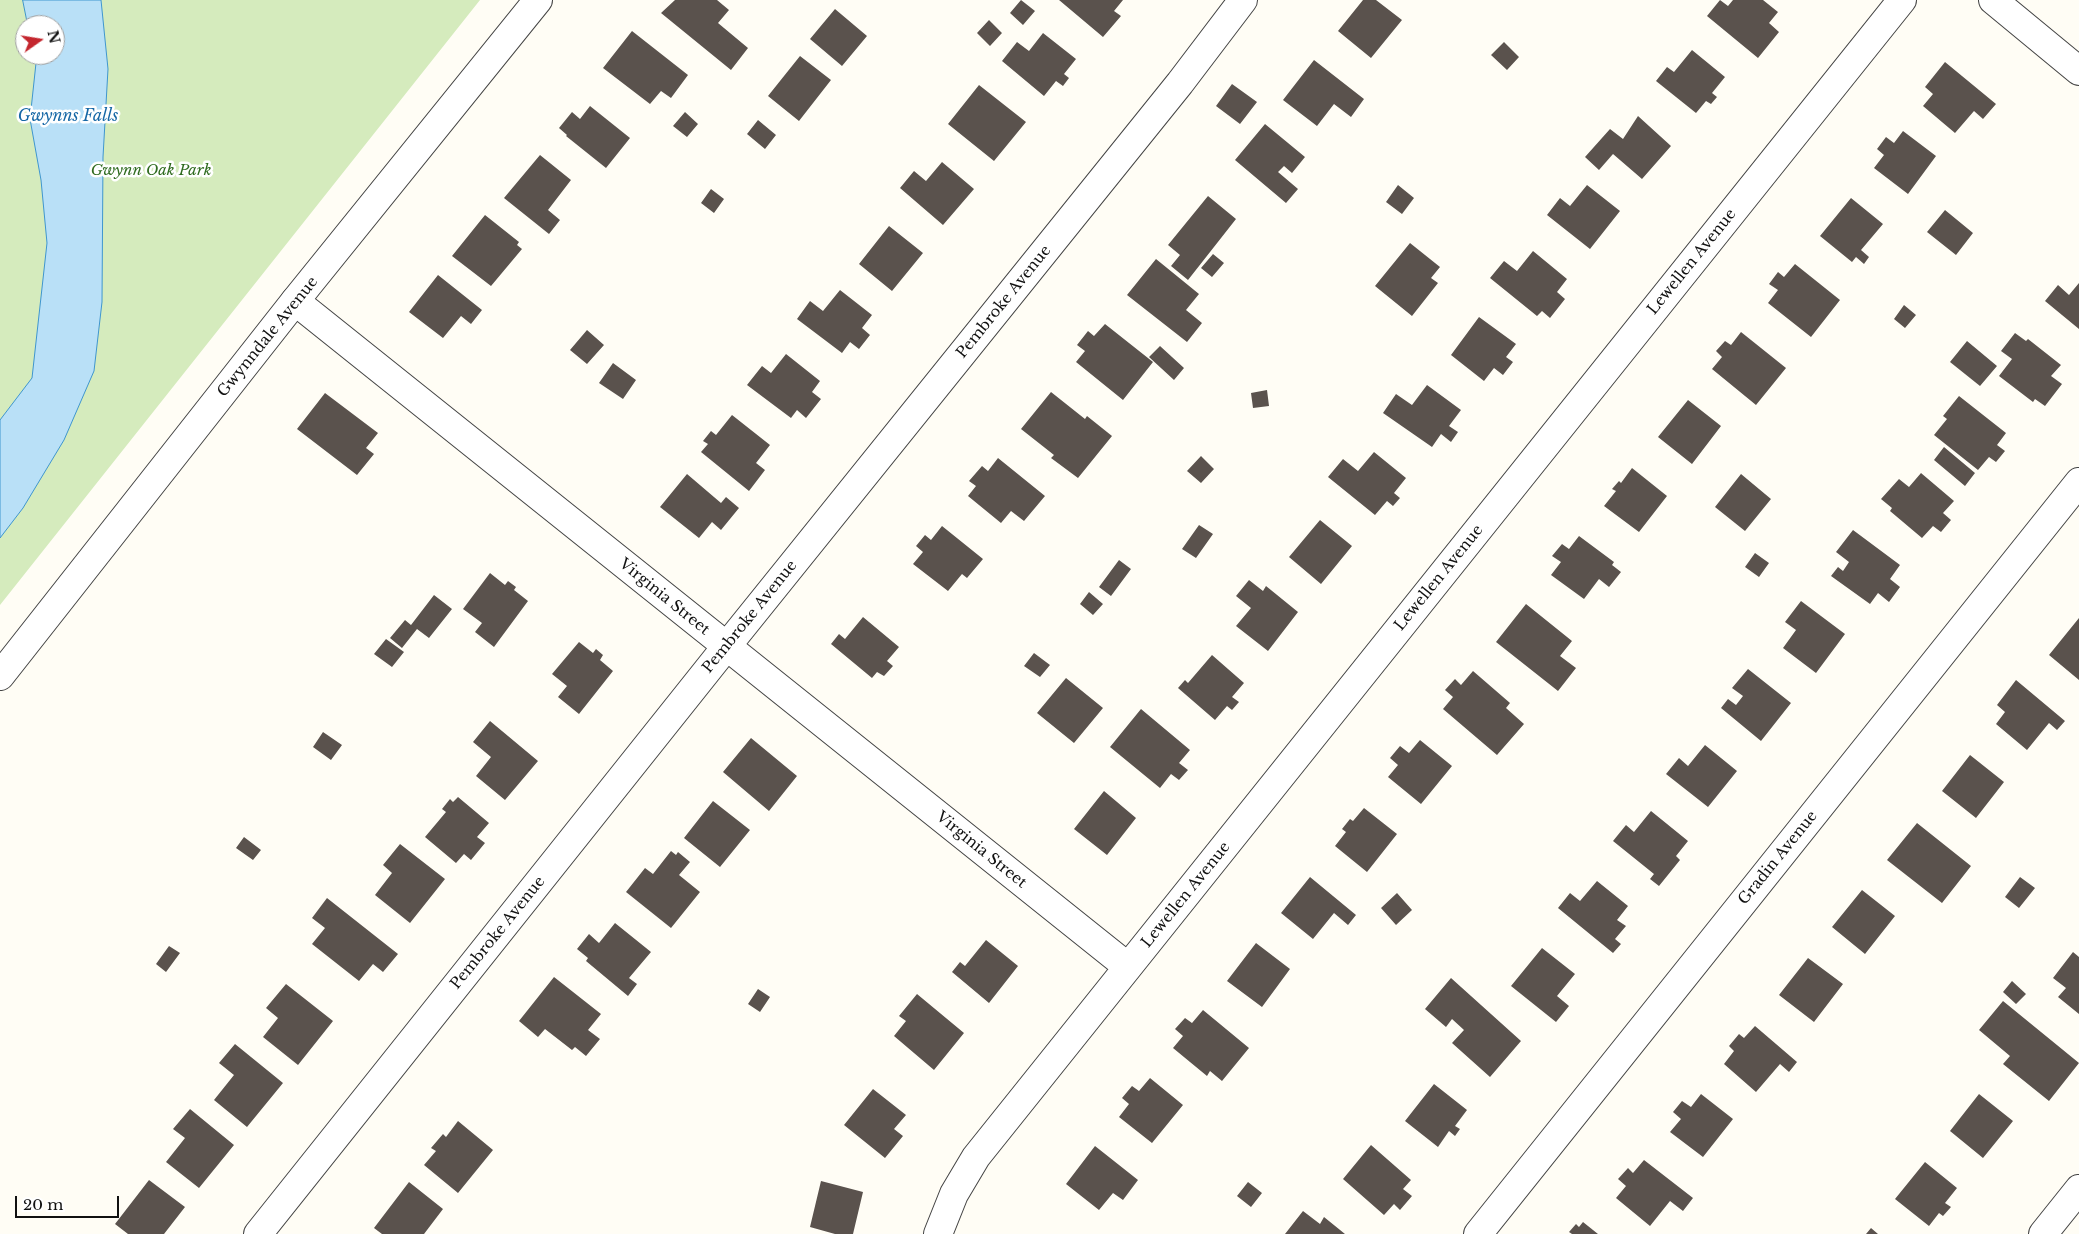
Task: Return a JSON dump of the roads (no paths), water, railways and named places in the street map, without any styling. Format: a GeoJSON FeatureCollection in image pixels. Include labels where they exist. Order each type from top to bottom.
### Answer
{"type":"FeatureCollection","features":[{"type":"Feature","properties":{"kind":"street","name":"Gwynndale Avenue"},"geometry":{"type":"LineString","coordinates":[[0,676],[295,302],[538,0]]}},
{"type":"Feature","properties":{"kind":"street","name":"Pembroke Avenue"},"geometry":{"type":"LineString","coordinates":[[258,1234],[726,647],[1174,91],[1243,0]]}},
{"type":"Feature","properties":{"kind":"street","name":"Lewellen Avenue"},"geometry":{"type":"LineString","coordinates":[[938,1234],[954,1194],[976,1157],[1902,0]]}},
{"type":"Feature","properties":{"kind":"street"},"geometry":{"type":"LineString","coordinates":[[1993,0],[2079,71]]}},
{"type":"Feature","properties":{"kind":"street","name":"Virginia Street"},"geometry":{"type":"LineString","coordinates":[[295,302],[1128,967]]}},
{"type":"Feature","properties":{"kind":"street","name":"Gradin Avenue"},"geometry":{"type":"LineString","coordinates":[[1478,1234],[2079,482]]}},
{"type":"Feature","properties":{"kind":"street"},"geometry":{"type":"LineString","coordinates":[[2043,1234],[2079,1189]]}},
{"type":"Feature","properties":{"kind":"water","name":"Gwynns Falls"},"geometry":{"type":"Polygon","coordinates":[[[23,0],[101,0],[108,69],[103,157],[102,302],[94,371],[64,440],[23,508],[0,538],[0,420],[32,378],[47,243],[41,180],[30,119],[36,65],[65,65],[65,15],[26,15],[23,0]]]}},
{"type":"Feature","properties":{"kind":"park label","name":"Gwynn Oak Park"},"geometry":{"type":"Point","coordinates":[151,171]}}]}
